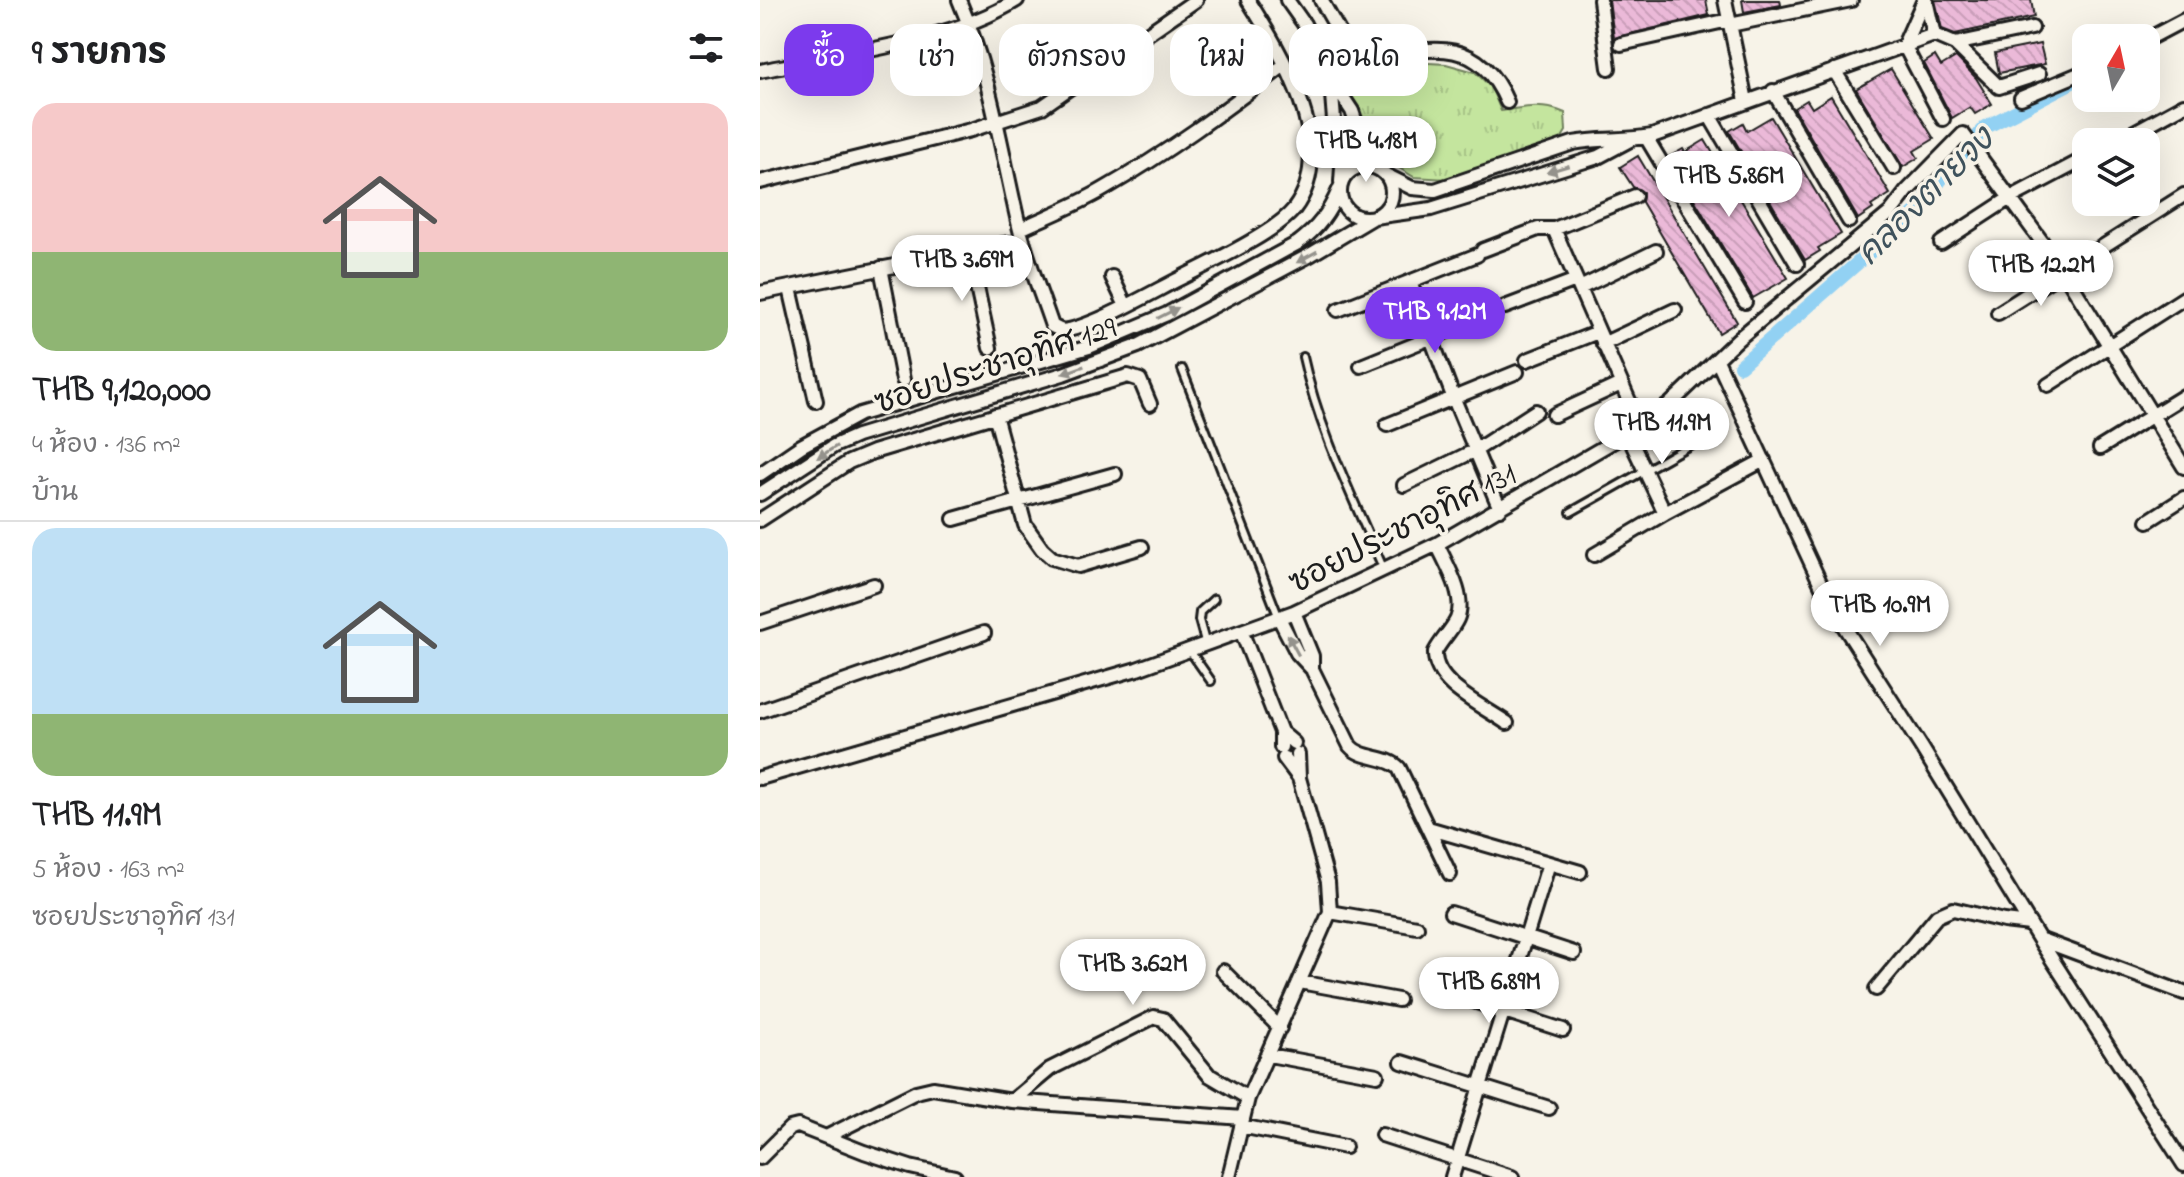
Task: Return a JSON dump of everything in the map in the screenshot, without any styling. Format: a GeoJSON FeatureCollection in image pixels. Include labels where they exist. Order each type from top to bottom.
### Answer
{"type":"FeatureCollection","features":[{"type":"Feature","properties":{"kind":"street"},"geometry":{"type":"LineString","coordinates":[[959,0],[969,24],[1017,0]]}},
{"type":"Feature","properties":{"kind":"street"},"geometry":{"type":"LineString","coordinates":[[760,182],[998,123],[1042,107],[1196,0]]}},
{"type":"Feature","properties":{"kind":"street"},"geometry":{"type":"LineString","coordinates":[[983,72],[998,123],[1020,229],[1052,326],[1056,330],[1069,330],[1126,306],[1228,254],[1280,221],[1293,209],[1302,193],[1310,168],[1309,138],[1299,92],[1283,66],[1276,44],[1248,0]]}},
{"type":"Feature","properties":{"kind":"street"},"geometry":{"type":"LineString","coordinates":[[1287,0],[1304,24]]}},
{"type":"Feature","properties":{"kind":"street"},"geometry":{"type":"LineString","coordinates":[[1321,0],[1354,58],[1362,61],[1411,51],[1453,51],[1476,59],[1489,69],[1507,102]]}},
{"type":"Feature","properties":{"kind":"street"},"geometry":{"type":"LineString","coordinates":[[1600,0],[1609,68]]}},
{"type":"Feature","properties":{"kind":"street"},"geometry":{"type":"LineString","coordinates":[[1725,0],[1746,101]]}},
{"type":"Feature","properties":{"kind":"street"},"geometry":{"type":"LineString","coordinates":[[1621,44],[1851,0]]}},
{"type":"Feature","properties":{"kind":"street"},"geometry":{"type":"LineString","coordinates":[[1925,0],[1934,35],[1955,44],[1999,87],[2039,74]]}},
{"type":"Feature","properties":{"kind":"street"},"geometry":{"type":"LineString","coordinates":[[1925,0],[1904,45],[1943,119]]}},
{"type":"Feature","properties":{"kind":"street"},"geometry":{"type":"LineString","coordinates":[[2160,33],[2184,20]]}},
{"type":"Feature","properties":{"kind":"street"},"geometry":{"type":"LineString","coordinates":[[1955,44],[2032,28]]}},
{"type":"Feature","properties":{"kind":"street","name":"ซอยประชาอุทิศ 129"},"geometry":{"type":"LineString","coordinates":[[1382,172],[1412,188],[1435,190],[1573,143],[1646,137],[1934,35]]}},
{"type":"Feature","properties":{"kind":"street"},"geometry":{"type":"LineString","coordinates":[[760,71],[890,45]]}},
{"type":"Feature","properties":{"kind":"street"},"geometry":{"type":"LineString","coordinates":[[1020,229],[1089,197],[1148,162],[1202,127],[1283,66]]}},
{"type":"Feature","properties":{"kind":"street"},"geometry":{"type":"LineString","coordinates":[[1834,70],[1894,168]]}},
{"type":"Feature","properties":{"kind":"street"},"geometry":{"type":"LineString","coordinates":[[2021,98],[2072,77]]}},
{"type":"Feature","properties":{"kind":"street"},"geometry":{"type":"LineString","coordinates":[[1773,91],[1849,221]]}},
{"type":"Feature","properties":{"kind":"street"},"geometry":{"type":"LineString","coordinates":[[1332,96],[1342,167],[1340,186],[1343,206],[1349,213],[1365,218],[1374,217],[1387,207],[1392,191],[1364,146],[1352,111],[1342,96]]}},
{"type":"Feature","properties":{"kind":"street"},"geometry":{"type":"LineString","coordinates":[[2142,128],[2184,105]]}},
{"type":"Feature","properties":{"kind":"street"},"geometry":{"type":"LineString","coordinates":[[1709,115],[1797,264]]}},
{"type":"Feature","properties":{"kind":"street","name":"ซอยประชาอุทิศ 131"},"geometry":{"type":"LineString","coordinates":[[760,778],[1190,651],[1294,612],[1437,544],[1640,426],[1670,404],[1738,339],[1890,213],[1907,191],[1963,134],[2010,198]]}},
{"type":"Feature","properties":{"kind":"street"},"geometry":{"type":"LineString","coordinates":[[1646,137],[1745,302]]}},
{"type":"Feature","properties":{"kind":"street","name":"ซอยประชาอุทิศ 129"},"geometry":{"type":"LineString","coordinates":[[760,494],[834,446],[857,436],[1063,374],[1138,346],[1374,217],[1431,209],[1598,157],[1630,140]]}},
{"type":"Feature","properties":{"kind":"street"},"geometry":{"type":"LineString","coordinates":[[1941,243],[2010,198],[2072,165]]}},
{"type":"Feature","properties":{"kind":"street"},"geometry":{"type":"LineString","coordinates":[[1340,186],[1353,169],[1371,166],[1382,172]]}},
{"type":"Feature","properties":{"kind":"street","name":"ซอยประชาอุทิศ 129"},"geometry":{"type":"LineString","coordinates":[[760,474],[801,446],[860,414],[1089,347],[1167,314],[1298,243],[1316,230],[1330,211],[1340,186]]}},
{"type":"Feature","properties":{"kind":"street"},"geometry":{"type":"LineString","coordinates":[[1998,313],[2184,195]]}},
{"type":"Feature","properties":{"kind":"street"},"geometry":{"type":"LineString","coordinates":[[1338,310],[1538,229],[1554,229],[1635,196]]}},
{"type":"Feature","properties":{"kind":"street"},"geometry":{"type":"LineString","coordinates":[[2010,198],[2064,272],[2184,467]]}},
{"type":"Feature","properties":{"kind":"street"},"geometry":{"type":"LineString","coordinates":[[1554,229],[1640,426]]}},
{"type":"Feature","properties":{"kind":"street"},"geometry":{"type":"LineString","coordinates":[[760,293],[1009,243]]}},
{"type":"Feature","properties":{"kind":"street"},"geometry":{"type":"LineString","coordinates":[[969,250],[990,348]]}},
{"type":"Feature","properties":{"kind":"street"},"geometry":{"type":"LineString","coordinates":[[1361,366],[1501,309],[1578,284],[1656,251]]}},
{"type":"Feature","properties":{"kind":"street"},"geometry":{"type":"LineString","coordinates":[[881,268],[903,380]]}},
{"type":"Feature","properties":{"kind":"street"},"geometry":{"type":"LineString","coordinates":[[1112,277],[1126,306]]}},
{"type":"Feature","properties":{"kind":"street"},"geometry":{"type":"LineString","coordinates":[[1410,282],[1500,509]]}},
{"type":"Feature","properties":{"kind":"street"},"geometry":{"type":"LineString","coordinates":[[790,288],[816,401]]}},
{"type":"Feature","properties":{"kind":"street"},"geometry":{"type":"LineString","coordinates":[[2048,385],[2184,298]]}},
{"type":"Feature","properties":{"kind":"street"},"geometry":{"type":"LineString","coordinates":[[1527,360],[1601,338],[1675,310]]}},
{"type":"Feature","properties":{"kind":"street"},"geometry":{"type":"LineString","coordinates":[[1717,360],[1831,606],[2184,1165]]}},
{"type":"Feature","properties":{"kind":"street"},"geometry":{"type":"LineString","coordinates":[[1387,425],[1517,372]]}},
{"type":"Feature","properties":{"kind":"street"},"geometry":{"type":"LineString","coordinates":[[760,520],[849,462],[899,443],[1128,376],[1140,380],[1150,404]]}},
{"type":"Feature","properties":{"kind":"street"},"geometry":{"type":"LineString","coordinates":[[968,383],[974,399]]}},
{"type":"Feature","properties":{"kind":"street"},"geometry":{"type":"LineString","coordinates":[[1554,415],[1621,384]]}},
{"type":"Feature","properties":{"kind":"street"},"geometry":{"type":"LineString","coordinates":[[2100,448],[2184,396]]}},
{"type":"Feature","properties":{"kind":"street"},"geometry":{"type":"LineString","coordinates":[[1404,485],[1476,450],[1536,411]]}},
{"type":"Feature","properties":{"kind":"street"},"geometry":{"type":"LineString","coordinates":[[995,415],[1032,539],[1052,558],[1078,566],[1142,547]]}},
{"type":"Feature","properties":{"kind":"street"},"geometry":{"type":"LineString","coordinates":[[1627,433],[1665,513]]}},
{"type":"Feature","properties":{"kind":"street"},"geometry":{"type":"LineString","coordinates":[[1594,555],[1764,460]]}},
{"type":"Feature","properties":{"kind":"street"},"geometry":{"type":"LineString","coordinates":[[954,519],[1115,474]]}},
{"type":"Feature","properties":{"kind":"street"},"geometry":{"type":"LineString","coordinates":[[2148,521],[2184,498]]}},
{"type":"Feature","properties":{"kind":"street"},"geometry":{"type":"LineString","coordinates":[[1437,544],[1458,595],[1460,608],[1457,619],[1435,652],[1437,667],[1451,685],[1507,723]]}},
{"type":"Feature","properties":{"kind":"street"},"geometry":{"type":"LineString","coordinates":[[760,623],[874,585]]}},
{"type":"Feature","properties":{"kind":"street"},"geometry":{"type":"LineString","coordinates":[[1294,612],[1312,656],[1312,669]]}},
{"type":"Feature","properties":{"kind":"street"},"geometry":{"type":"LineString","coordinates":[[1279,618],[1297,653],[1312,669],[1350,746],[1355,752],[1394,763],[1399,768],[1450,874]]}},
{"type":"Feature","properties":{"kind":"street"},"geometry":{"type":"LineString","coordinates":[[760,711],[984,633]]}},
{"type":"Feature","properties":{"kind":"street"},"geometry":{"type":"LineString","coordinates":[[1242,633],[1281,732],[1282,752],[1299,778]]}},
{"type":"Feature","properties":{"kind":"street"},"geometry":{"type":"LineString","coordinates":[[1229,1177],[1248,1098],[1330,912],[1328,882],[1299,778],[1296,748],[1281,732]]}},
{"type":"Feature","properties":{"kind":"street"},"geometry":{"type":"LineString","coordinates":[[1428,828],[1580,872]]}},
{"type":"Feature","properties":{"kind":"street"},"geometry":{"type":"LineString","coordinates":[[1452,1177],[1549,863]]}},
{"type":"Feature","properties":{"kind":"street"},"geometry":{"type":"LineString","coordinates":[[1876,989],[1945,910],[2030,924]]}},
{"type":"Feature","properties":{"kind":"street"},"geometry":{"type":"LineString","coordinates":[[1330,912],[1417,927]]}},
{"type":"Feature","properties":{"kind":"street"},"geometry":{"type":"LineString","coordinates":[[1451,913],[1574,953]]}},
{"type":"Feature","properties":{"kind":"street"},"geometry":{"type":"LineString","coordinates":[[2039,939],[2184,993]]}},
{"type":"Feature","properties":{"kind":"street"},"geometry":{"type":"LineString","coordinates":[[1223,971],[1280,1028]]}},
{"type":"Feature","properties":{"kind":"street"},"geometry":{"type":"LineString","coordinates":[[1300,982],[1398,1000]]}},
{"type":"Feature","properties":{"kind":"street"},"geometry":{"type":"LineString","coordinates":[[1427,986],[1563,1030]]}},
{"type":"Feature","properties":{"kind":"street"},"geometry":{"type":"LineString","coordinates":[[1012,1101],[1050,1069],[1154,1017],[1163,1019],[1209,1075],[1248,1098]]}},
{"type":"Feature","properties":{"kind":"street"},"geometry":{"type":"LineString","coordinates":[[1269,1055],[1377,1075]]}},
{"type":"Feature","properties":{"kind":"street"},"geometry":{"type":"LineString","coordinates":[[1402,1062],[1549,1108]]}},
{"type":"Feature","properties":{"kind":"street"},"geometry":{"type":"LineString","coordinates":[[828,1136],[925,1089],[933,1088],[1012,1101],[1242,1122],[1345,1147]]}},
{"type":"Feature","properties":{"kind":"street"},"geometry":{"type":"LineString","coordinates":[[760,1158],[793,1126],[804,1126],[864,1152],[955,1177]]}},
{"type":"Feature","properties":{"kind":"street"},"geometry":{"type":"LineString","coordinates":[[1382,1135],[1512,1177]]}},
{"type":"Feature","properties":{"kind":"lane"},"geometry":{"type":"LineString","coordinates":[[1303,357],[1311,392],[1330,443],[1384,570]]}},
{"type":"Feature","properties":{"kind":"lane"},"geometry":{"type":"LineString","coordinates":[[1182,369],[1279,618]]}},
{"type":"Feature","properties":{"kind":"lane"},"geometry":{"type":"LineString","coordinates":[[1571,512],[1704,437]]}},
{"type":"Feature","properties":{"kind":"lane"},"geometry":{"type":"LineString","coordinates":[[1206,645],[1199,620],[1200,612],[1214,599]]}},
{"type":"Feature","properties":{"kind":"lane"},"geometry":{"type":"LineString","coordinates":[[1190,651],[1211,681]]}},
{"type":"Feature","properties":{"kind":"green space"},"geometry":{"type":"Polygon","coordinates":[[[1428,63],[1475,72],[1491,87],[1501,111],[1534,107],[1565,113],[1566,131],[1558,144],[1447,179],[1414,177],[1386,160],[1351,96],[1428,96],[1428,63]]]}},
{"type":"Feature","properties":{"kind":"building"},"geometry":{"type":"Polygon","coordinates":[[[1609,0],[1706,0],[1709,15],[1614,38],[1609,0]]]}},
{"type":"Feature","properties":{"kind":"building"},"geometry":{"type":"Polygon","coordinates":[[[1742,0],[1780,0],[1781,5],[1744,12],[1742,0]]]}},
{"type":"Feature","properties":{"kind":"building"},"geometry":{"type":"Polygon","coordinates":[[[1935,0],[2031,0],[2034,17],[1955,34],[1942,29],[1935,0]]]}},
{"type":"Feature","properties":{"kind":"building"},"geometry":{"type":"Polygon","coordinates":[[[2040,44],[2045,64],[1999,73],[1995,53],[2040,44]]]}},
{"type":"Feature","properties":{"kind":"building"},"geometry":{"type":"Polygon","coordinates":[[[1935,56],[1941,66],[1956,57],[1976,78],[1992,104],[1975,114],[1970,107],[1952,118],[1924,63],[1935,56]]]}},
{"type":"Feature","properties":{"kind":"building"},"geometry":{"type":"Polygon","coordinates":[[[1891,69],[1934,139],[1914,151],[1918,158],[1903,167],[1856,89],[1891,69]]]}},
{"type":"Feature","properties":{"kind":"building"},"geometry":{"type":"Polygon","coordinates":[[[1831,96],[1890,194],[1858,219],[1794,108],[1807,100],[1812,108],[1831,96]]]}},
{"type":"Feature","properties":{"kind":"building"},"geometry":{"type":"Polygon","coordinates":[[[1771,117],[1841,234],[1805,260],[1729,131],[1743,123],[1747,131],[1771,117]]]}},
{"type":"Feature","properties":{"kind":"building"},"geometry":{"type":"Polygon","coordinates":[[[1705,140],[1788,278],[1753,298],[1669,157],[1705,140]]]}},
{"type":"Feature","properties":{"kind":"building"},"geometry":{"type":"Polygon","coordinates":[[[1638,156],[1737,322],[1719,333],[1642,202],[1643,192],[1633,187],[1620,167],[1638,156]]]}},
{"type":"Feature","properties":{"kind":"waterway","name":"คลองตายวง"},"geometry":{"type":"LineString","coordinates":[[1740,366],[1918,210],[1986,127],[2072,82]]}}]}
